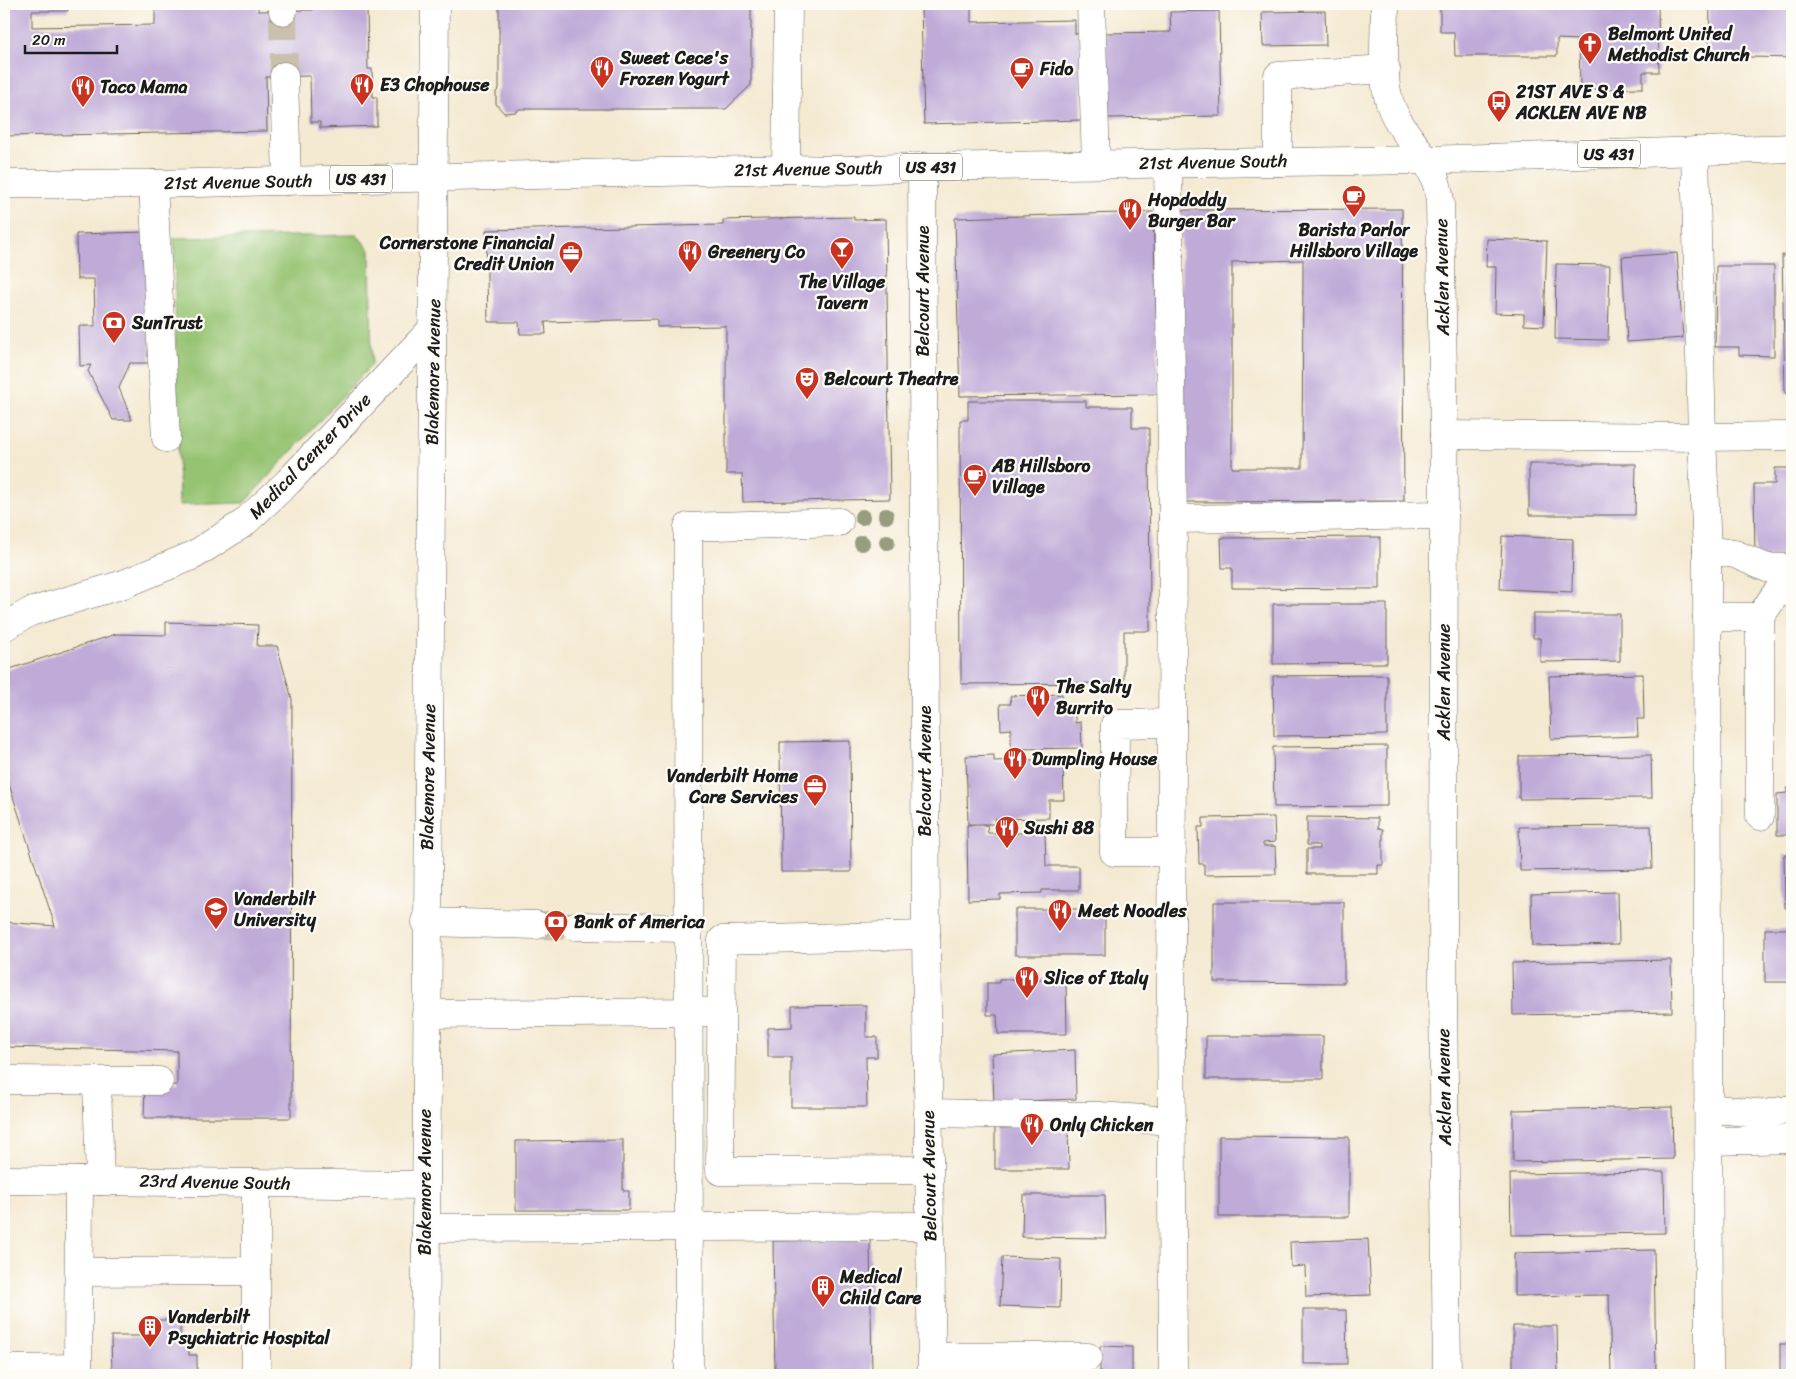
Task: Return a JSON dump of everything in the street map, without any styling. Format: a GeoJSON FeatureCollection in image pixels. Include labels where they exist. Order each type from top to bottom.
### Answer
{"type":"FeatureCollection","features":[{"type":"Feature","properties":{"kind":"street","name":"Blakemore Avenue"},"geometry":{"type":"LineString","coordinates":[[425,1375],[426,922],[435,178],[435,4]]}},
{"type":"Feature","properties":{"kind":"street"},"geometry":{"type":"LineString","coordinates":[[786,169],[788,4]]}},
{"type":"Feature","properties":{"kind":"street"},"geometry":{"type":"LineString","coordinates":[[1091,4],[1096,164]]}},
{"type":"Feature","properties":{"kind":"street","name":"Acklen Avenue"},"geometry":{"type":"LineString","coordinates":[[1385,4],[1386,69],[1389,101],[1399,122],[1426,160],[1439,189],[1440,202],[1444,435],[1444,990],[1447,1375]]}},
{"type":"Feature","properties":{"kind":"street"},"geometry":{"type":"LineString","coordinates":[[1278,162],[1278,76],[1386,69]]}},
{"type":"Feature","properties":{"kind":"street"},"geometry":{"type":"LineString","coordinates":[[284,76],[286,181]]}},
{"type":"Feature","properties":{"kind":"street","name":"21st Avenue South"},"geometry":{"type":"LineString","coordinates":[[4,184],[153,184],[786,169],[847,170],[922,167],[1426,160],[1792,148]]}},
{"type":"Feature","properties":{"kind":"street"},"geometry":{"type":"LineString","coordinates":[[1695,151],[1702,437],[1707,550],[1709,1375]]}},
{"type":"Feature","properties":{"kind":"street"},"geometry":{"type":"LineString","coordinates":[[1168,163],[1173,519],[1173,1375]]}},
{"type":"Feature","properties":{"kind":"street","name":"Belcourt Avenue"},"geometry":{"type":"LineString","coordinates":[[922,167],[926,935],[932,1366]]}},
{"type":"Feature","properties":{"kind":"street"},"geometry":{"type":"LineString","coordinates":[[153,184],[166,438]]}},
{"type":"Feature","properties":{"kind":"street","name":"Medical Center Drive"},"geometry":{"type":"LineString","coordinates":[[4,627],[30,612],[124,584],[194,555],[244,523],[288,482],[433,328]]}},
{"type":"Feature","properties":{"kind":"street"},"geometry":{"type":"LineString","coordinates":[[1444,435],[1792,436]]}},
{"type":"Feature","properties":{"kind":"street"},"geometry":{"type":"LineString","coordinates":[[1173,519],[1444,515]]}},
{"type":"Feature","properties":{"kind":"street"},"geometry":{"type":"LineString","coordinates":[[689,1375],[688,526],[839,522]]}},
{"type":"Feature","properties":{"kind":"street"},"geometry":{"type":"LineString","coordinates":[[1707,550],[1735,554],[1767,568],[1792,568]]}},
{"type":"Feature","properties":{"kind":"street"},"geometry":{"type":"LineString","coordinates":[[1760,816],[1760,617],[1777,592],[1792,592]]}},
{"type":"Feature","properties":{"kind":"street"},"geometry":{"type":"LineString","coordinates":[[1707,617],[1760,617]]}},
{"type":"Feature","properties":{"kind":"street"},"geometry":{"type":"LineString","coordinates":[[1172,722],[1115,724],[1114,842],[1114,852],[1172,852]]}},
{"type":"Feature","properties":{"kind":"street"},"geometry":{"type":"LineString","coordinates":[[426,922],[536,925]]}},
{"type":"Feature","properties":{"kind":"street"},"geometry":{"type":"LineString","coordinates":[[575,926],[689,934],[722,940],[926,935]]}},
{"type":"Feature","properties":{"kind":"street"},"geometry":{"type":"LineString","coordinates":[[722,940],[720,1172],[928,1170]]}},
{"type":"Feature","properties":{"kind":"street"},"geometry":{"type":"LineString","coordinates":[[426,1014],[721,1011]]}},
{"type":"Feature","properties":{"kind":"street"},"geometry":{"type":"LineString","coordinates":[[4,1080],[159,1081]]}},
{"type":"Feature","properties":{"kind":"street"},"geometry":{"type":"LineString","coordinates":[[4,1369],[78,1368],[79,1272],[97,1082]]}},
{"type":"Feature","properties":{"kind":"street"},"geometry":{"type":"LineString","coordinates":[[1708,1108],[1765,1114],[1792,1109]]}},
{"type":"Feature","properties":{"kind":"street"},"geometry":{"type":"LineString","coordinates":[[928,1114],[1099,1116],[1172,1121]]}},
{"type":"Feature","properties":{"kind":"street"},"geometry":{"type":"LineString","coordinates":[[1709,1141],[1792,1139]]}},
{"type":"Feature","properties":{"kind":"street","name":"23rd Avenue South"},"geometry":{"type":"LineString","coordinates":[[4,1180],[426,1185]]}},
{"type":"Feature","properties":{"kind":"street"},"geometry":{"type":"LineString","coordinates":[[256,1183],[256,1375]]}},
{"type":"Feature","properties":{"kind":"street"},"geometry":{"type":"LineString","coordinates":[[426,1228],[930,1226]]}},
{"type":"Feature","properties":{"kind":"street"},"geometry":{"type":"LineString","coordinates":[[79,1272],[256,1271]]}},
{"type":"Feature","properties":{"kind":"street"},"geometry":{"type":"LineString","coordinates":[[932,1366],[1088,1357]]}},
{"type":"Feature","properties":{"kind":"green space"},"geometry":{"type":"Polygon","coordinates":[[[357,235],[370,250],[372,364],[244,503],[179,505],[174,238],[357,235]]]}},
{"type":"Feature","properties":{"kind":"building"},"geometry":{"type":"Polygon","coordinates":[[[4,4],[68,4],[68,11],[32,11],[32,27],[155,25],[155,4],[258,4],[258,11],[313,10],[313,4],[367,4],[368,69],[372,69],[373,97],[377,97],[377,126],[320,128],[320,122],[311,122],[310,76],[266,77],[267,131],[4,136],[4,4]]]}},
{"type":"Feature","properties":{"kind":"building"},"geometry":{"type":"Polygon","coordinates":[[[499,4],[751,4],[751,85],[726,109],[519,109],[516,112],[504,113],[496,104],[496,92],[499,89],[499,4]]]}},
{"type":"Feature","properties":{"kind":"building"},"geometry":{"type":"Polygon","coordinates":[[[971,4],[971,22],[1075,20],[1075,34],[1080,33],[1082,120],[924,124],[921,5],[971,4]]]}},
{"type":"Feature","properties":{"kind":"building"},"geometry":{"type":"Polygon","coordinates":[[[1440,4],[1658,4],[1659,72],[1643,72],[1643,88],[1580,89],[1579,40],[1557,39],[1557,56],[1455,56],[1454,32],[1440,32],[1440,4]]]}},
{"type":"Feature","properties":{"kind":"building"},"geometry":{"type":"Polygon","coordinates":[[[1710,4],[1792,4],[1792,58],[1709,56],[1710,4]]]}},
{"type":"Feature","properties":{"kind":"building"},"geometry":{"type":"Polygon","coordinates":[[[1219,11],[1221,116],[1106,118],[1105,33],[1171,32],[1170,12],[1219,11]]]}},
{"type":"Feature","properties":{"kind":"building"},"geometry":{"type":"Polygon","coordinates":[[[1325,11],[1326,45],[1263,46],[1262,12],[1325,11]]]}},
{"type":"Feature","properties":{"kind":"building"},"geometry":{"type":"Polygon","coordinates":[[[1402,209],[1404,501],[1183,502],[1181,210],[1402,209]],[[1303,260],[1232,262],[1232,468],[1302,468],[1303,260]]]}},
{"type":"Feature","properties":{"kind":"building"},"geometry":{"type":"Polygon","coordinates":[[[1153,212],[1159,394],[960,396],[955,218],[1153,212]]]}},
{"type":"Feature","properties":{"kind":"building"},"geometry":{"type":"Polygon","coordinates":[[[854,217],[854,220],[886,219],[890,499],[743,502],[742,474],[726,474],[726,326],[657,327],[657,319],[545,322],[546,334],[520,334],[519,322],[488,322],[486,230],[723,225],[723,220],[854,217]]]}},
{"type":"Feature","properties":{"kind":"building","name":"SunTrust"},"geometry":{"type":"Polygon","coordinates":[[[147,232],[150,363],[130,363],[119,388],[132,420],[113,420],[88,371],[91,365],[80,366],[79,326],[95,326],[94,279],[77,279],[76,234],[147,232]]]}},
{"type":"Feature","properties":{"kind":"building"},"geometry":{"type":"Polygon","coordinates":[[[1487,239],[1547,241],[1544,326],[1524,325],[1524,314],[1495,313],[1496,267],[1486,267],[1487,239]]]}},
{"type":"Feature","properties":{"kind":"building"},"geometry":{"type":"Polygon","coordinates":[[[1677,253],[1683,338],[1627,342],[1622,257],[1677,253]]]}},
{"type":"Feature","properties":{"kind":"building"},"geometry":{"type":"Polygon","coordinates":[[[1782,255],[1792,255],[1792,393],[1785,393],[1782,255]]]}},
{"type":"Feature","properties":{"kind":"building"},"geometry":{"type":"Polygon","coordinates":[[[1556,264],[1610,265],[1608,340],[1555,339],[1556,264]]]}},
{"type":"Feature","properties":{"kind":"building"},"geometry":{"type":"Polygon","coordinates":[[[1716,266],[1774,266],[1774,356],[1739,355],[1739,347],[1715,347],[1716,266]]]}},
{"type":"Feature","properties":{"kind":"building"},"geometry":{"type":"Polygon","coordinates":[[[968,401],[1086,401],[1086,407],[1132,407],[1132,428],[1149,428],[1150,631],[1124,631],[1124,683],[961,684],[960,420],[968,420],[968,401]]]}},
{"type":"Feature","properties":{"kind":"building"},"geometry":{"type":"Polygon","coordinates":[[[1529,464],[1636,464],[1635,515],[1529,515],[1529,464]]]}},
{"type":"Feature","properties":{"kind":"building"},"geometry":{"type":"Polygon","coordinates":[[[1775,468],[1792,468],[1792,557],[1755,558],[1754,484],[1775,484],[1775,468]]]}},
{"type":"Feature","properties":{"kind":"building"},"geometry":{"type":"Polygon","coordinates":[[[1502,536],[1573,539],[1572,592],[1500,589],[1502,536]]]}},
{"type":"Feature","properties":{"kind":"building"},"geometry":{"type":"Polygon","coordinates":[[[1380,537],[1380,589],[1232,588],[1232,568],[1222,568],[1221,538],[1380,537]]]}},
{"type":"Feature","properties":{"kind":"building"},"geometry":{"type":"Polygon","coordinates":[[[1273,604],[1387,604],[1387,663],[1273,664],[1273,604]]]}},
{"type":"Feature","properties":{"kind":"building"},"geometry":{"type":"Polygon","coordinates":[[[1533,614],[1620,614],[1620,661],[1540,662],[1540,638],[1533,638],[1533,614]]]}},
{"type":"Feature","properties":{"kind":"building"},"geometry":{"type":"Polygon","coordinates":[[[166,622],[258,625],[257,646],[277,646],[292,699],[291,1118],[144,1118],[145,1086],[177,1085],[177,1051],[4,1047],[4,922],[55,926],[4,769],[4,671],[116,634],[166,635],[166,622]]]}},
{"type":"Feature","properties":{"kind":"building"},"geometry":{"type":"Polygon","coordinates":[[[1643,674],[1644,719],[1637,719],[1638,736],[1551,739],[1549,676],[1643,674]]]}},
{"type":"Feature","properties":{"kind":"building"},"geometry":{"type":"Polygon","coordinates":[[[1387,675],[1387,735],[1274,736],[1273,676],[1387,675]]]}},
{"type":"Feature","properties":{"kind":"building","name":"The Salty Burrito"},"geometry":{"type":"Polygon","coordinates":[[[1062,694],[1062,715],[1075,714],[1075,723],[1081,722],[1082,748],[1011,749],[1011,729],[1001,730],[1000,704],[1011,704],[1010,696],[1062,694]]]}},
{"type":"Feature","properties":{"kind":"building","name":"Vanderbilt Home Care Services"},"geometry":{"type":"Polygon","coordinates":[[[850,741],[851,872],[781,872],[780,742],[850,741]]]}},
{"type":"Feature","properties":{"kind":"building"},"geometry":{"type":"Polygon","coordinates":[[[1387,746],[1387,806],[1274,807],[1273,747],[1387,746]]]}},
{"type":"Feature","properties":{"kind":"building","name":"Dumpling House"},"geometry":{"type":"Polygon","coordinates":[[[994,755],[994,761],[1063,759],[1064,800],[1049,800],[1049,818],[995,819],[995,824],[968,824],[966,756],[994,755]]]}},
{"type":"Feature","properties":{"kind":"building"},"geometry":{"type":"Polygon","coordinates":[[[1651,755],[1652,798],[1519,799],[1519,756],[1651,755]]]}},
{"type":"Feature","properties":{"kind":"building"},"geometry":{"type":"Polygon","coordinates":[[[1787,788],[1792,788],[1792,835],[1777,835],[1777,794],[1787,793],[1787,788]]]}},
{"type":"Feature","properties":{"kind":"building"},"geometry":{"type":"Polygon","coordinates":[[[1274,817],[1275,842],[1263,843],[1263,846],[1275,846],[1276,874],[1204,875],[1204,864],[1199,864],[1198,827],[1203,827],[1203,818],[1274,817]]]}},
{"type":"Feature","properties":{"kind":"building"},"geometry":{"type":"Polygon","coordinates":[[[1307,817],[1378,818],[1378,828],[1383,829],[1383,865],[1378,865],[1378,874],[1307,874],[1307,849],[1319,849],[1319,845],[1307,845],[1307,817]]]}},
{"type":"Feature","properties":{"kind":"building","name":"Sushi 88"},"geometry":{"type":"Polygon","coordinates":[[[967,825],[987,825],[988,833],[1045,833],[1046,866],[1079,866],[1079,890],[1042,890],[1042,893],[1000,894],[1000,899],[968,900],[967,825]]]}},
{"type":"Feature","properties":{"kind":"building"},"geometry":{"type":"Polygon","coordinates":[[[1651,826],[1652,869],[1520,871],[1519,827],[1651,826]]]}},
{"type":"Feature","properties":{"kind":"building"},"geometry":{"type":"Polygon","coordinates":[[[1784,855],[1792,855],[1792,908],[1785,908],[1784,855]]]}},
{"type":"Feature","properties":{"kind":"building"},"geometry":{"type":"Polygon","coordinates":[[[1618,892],[1619,944],[1532,946],[1531,894],[1618,892]]]}},
{"type":"Feature","properties":{"kind":"building"},"geometry":{"type":"Polygon","coordinates":[[[1214,902],[1344,902],[1344,983],[1214,982],[1214,902]]]}},
{"type":"Feature","properties":{"kind":"building","name":"Meet Noodles"},"geometry":{"type":"Polygon","coordinates":[[[1015,909],[1105,909],[1105,955],[1015,955],[1015,909]]]}},
{"type":"Feature","properties":{"kind":"building"},"geometry":{"type":"Polygon","coordinates":[[[1765,929],[1792,929],[1792,982],[1765,982],[1765,929]]]}},
{"type":"Feature","properties":{"kind":"building"},"geometry":{"type":"Polygon","coordinates":[[[1671,960],[1672,1012],[1513,1015],[1512,963],[1671,960]]]}},
{"type":"Feature","properties":{"kind":"building","name":"Slice of Italy"},"geometry":{"type":"Polygon","coordinates":[[[999,979],[1066,979],[1067,1034],[998,1034],[997,1015],[987,1015],[987,983],[999,983],[999,979]]]}},
{"type":"Feature","properties":{"kind":"building"},"geometry":{"type":"Polygon","coordinates":[[[866,1005],[866,1037],[877,1037],[877,1057],[866,1057],[867,1107],[791,1107],[791,1057],[768,1057],[768,1028],[792,1027],[792,1006],[866,1005]]]}},
{"type":"Feature","properties":{"kind":"building"},"geometry":{"type":"Polygon","coordinates":[[[1206,1036],[1323,1036],[1323,1079],[1206,1079],[1206,1036]]]}},
{"type":"Feature","properties":{"kind":"building"},"geometry":{"type":"Polygon","coordinates":[[[1075,1050],[1076,1099],[994,1102],[992,1054],[1075,1050]]]}},
{"type":"Feature","properties":{"kind":"building"},"geometry":{"type":"Polygon","coordinates":[[[1672,1107],[1673,1159],[1513,1162],[1513,1110],[1672,1107]]]}},
{"type":"Feature","properties":{"kind":"building","name":"Only Chicken"},"geometry":{"type":"Polygon","coordinates":[[[995,1122],[1068,1122],[1069,1169],[995,1169],[995,1122]]]}},
{"type":"Feature","properties":{"kind":"building"},"geometry":{"type":"Polygon","coordinates":[[[1219,1136],[1349,1137],[1349,1217],[1219,1217],[1219,1136]]]}},
{"type":"Feature","properties":{"kind":"building"},"geometry":{"type":"Polygon","coordinates":[[[623,1140],[623,1191],[629,1191],[629,1210],[516,1210],[516,1141],[623,1140]]]}},
{"type":"Feature","properties":{"kind":"building"},"geometry":{"type":"Polygon","coordinates":[[[1664,1172],[1665,1233],[1511,1235],[1510,1174],[1664,1172]]]}},
{"type":"Feature","properties":{"kind":"building"},"geometry":{"type":"Polygon","coordinates":[[[1023,1195],[1105,1195],[1106,1238],[1022,1237],[1023,1195]]]}},
{"type":"Feature","properties":{"kind":"building"},"geometry":{"type":"Polygon","coordinates":[[[1368,1239],[1371,1295],[1306,1297],[1305,1266],[1291,1267],[1290,1242],[1368,1239]]]}},
{"type":"Feature","properties":{"kind":"building","name":"Medical Child Care"},"geometry":{"type":"Polygon","coordinates":[[[870,1240],[872,1375],[775,1375],[773,1241],[870,1240]]]}},
{"type":"Feature","properties":{"kind":"building"},"geometry":{"type":"Polygon","coordinates":[[[1654,1250],[1656,1375],[1611,1375],[1609,1295],[1514,1296],[1514,1253],[1654,1250]]]}},
{"type":"Feature","properties":{"kind":"building"},"geometry":{"type":"Polygon","coordinates":[[[1002,1257],[1061,1259],[1060,1308],[1000,1306],[1002,1257]]]}},
{"type":"Feature","properties":{"kind":"building"},"geometry":{"type":"Polygon","coordinates":[[[1303,1310],[1346,1310],[1347,1364],[1303,1364],[1303,1310]]]}},
{"type":"Feature","properties":{"kind":"building","name":"Vanderbilt Psychiatric Hospital"},"geometry":{"type":"Polygon","coordinates":[[[143,1320],[180,1320],[180,1341],[189,1341],[189,1355],[197,1355],[197,1375],[112,1375],[111,1336],[143,1336],[143,1320]]]}},
{"type":"Feature","properties":{"kind":"building"},"geometry":{"type":"Polygon","coordinates":[[[1513,1326],[1557,1326],[1558,1375],[1513,1375],[1513,1326]]]}},
{"type":"Feature","properties":{"kind":"building"},"geometry":{"type":"Polygon","coordinates":[[[1780,1344],[1792,1344],[1792,1375],[1780,1375],[1780,1344]]]}},
{"type":"Feature","properties":{"kind":"building"},"geometry":{"type":"Polygon","coordinates":[[[1100,1346],[1132,1347],[1132,1375],[1045,1375],[1045,1373],[1100,1374],[1100,1346]]]}},
{"type":"Feature","properties":{"kind":"tunnel"},"geometry":{"type":"LineString","coordinates":[[283,11],[284,76]]}},
{"type":"Feature","properties":{"kind":"tunnel"},"geometry":{"type":"LineString","coordinates":[[536,925],[575,926]]}},
{"type":"Feature","properties":{"kind":"place","name":"Belmont United Methodist Church"},"geometry":{"type":"Point","coordinates":[1590,65]}},
{"type":"Feature","properties":{"kind":"place","name":"Sweet Cece's Frozen Yogurt"},"geometry":{"type":"Point","coordinates":[602,89]}},
{"type":"Feature","properties":{"kind":"place","name":"Fido"},"geometry":{"type":"Point","coordinates":[1022,90]}},
{"type":"Feature","properties":{"kind":"place","name":"E3 Chophouse"},"geometry":{"type":"Point","coordinates":[362,106]}},
{"type":"Feature","properties":{"kind":"place","name":"Taco Mama"},"geometry":{"type":"Point","coordinates":[83,108]}},
{"type":"Feature","properties":{"kind":"place","name":"21ST AVE S & ACKLEN AVE NB"},"geometry":{"type":"Point","coordinates":[1499,123]}},
{"type":"Feature","properties":{"kind":"place","name":"Barista Parlor Hillsboro Village"},"geometry":{"type":"Point","coordinates":[1354,218]}},
{"type":"Feature","properties":{"kind":"place","name":"Hopdoddy Burger Bar"},"geometry":{"type":"Point","coordinates":[1130,231]}},
{"type":"Feature","properties":{"kind":"place","name":"The Village Tavern"},"geometry":{"type":"Point","coordinates":[842,270]}},
{"type":"Feature","properties":{"kind":"place","name":"Greenery Co"},"geometry":{"type":"Point","coordinates":[690,273]}},
{"type":"Feature","properties":{"kind":"place","name":"Cornerstone Financial Credit Union"},"geometry":{"type":"Point","coordinates":[571,274]}},
{"type":"Feature","properties":{"kind":"place","name":"SunTrust"},"geometry":{"type":"Point","coordinates":[114,344]}},
{"type":"Feature","properties":{"kind":"place","name":"Belcourt Theatre"},"geometry":{"type":"Point","coordinates":[807,400]}},
{"type":"Feature","properties":{"kind":"place","name":"AB Hillsboro Village"},"geometry":{"type":"Point","coordinates":[975,497]}},
{"type":"Feature","properties":{"kind":"place","name":"The Salty Burrito"},"geometry":{"type":"Point","coordinates":[1038,718]}},
{"type":"Feature","properties":{"kind":"place","name":"Dumpling House"},"geometry":{"type":"Point","coordinates":[1015,780]}},
{"type":"Feature","properties":{"kind":"place","name":"Vanderbilt Home Care Services"},"geometry":{"type":"Point","coordinates":[815,807]}},
{"type":"Feature","properties":{"kind":"place","name":"Sushi 88"},"geometry":{"type":"Point","coordinates":[1007,849]}},
{"type":"Feature","properties":{"kind":"place","name":"Vanderbilt University"},"geometry":{"type":"Point","coordinates":[216,930]}},
{"type":"Feature","properties":{"kind":"place","name":"Meet Noodles"},"geometry":{"type":"Point","coordinates":[1060,932]}},
{"type":"Feature","properties":{"kind":"place","name":"Bank of America"},"geometry":{"type":"Point","coordinates":[556,943]}},
{"type":"Feature","properties":{"kind":"place","name":"Slice of Italy"},"geometry":{"type":"Point","coordinates":[1027,999]}},
{"type":"Feature","properties":{"kind":"place","name":"Only Chicken"},"geometry":{"type":"Point","coordinates":[1032,1146]}},
{"type":"Feature","properties":{"kind":"place","name":"Medical Child Care"},"geometry":{"type":"Point","coordinates":[823,1308]}},
{"type":"Feature","properties":{"kind":"place","name":"Vanderbilt Psychiatric Hospital"},"geometry":{"type":"Point","coordinates":[150,1348]}}]}
